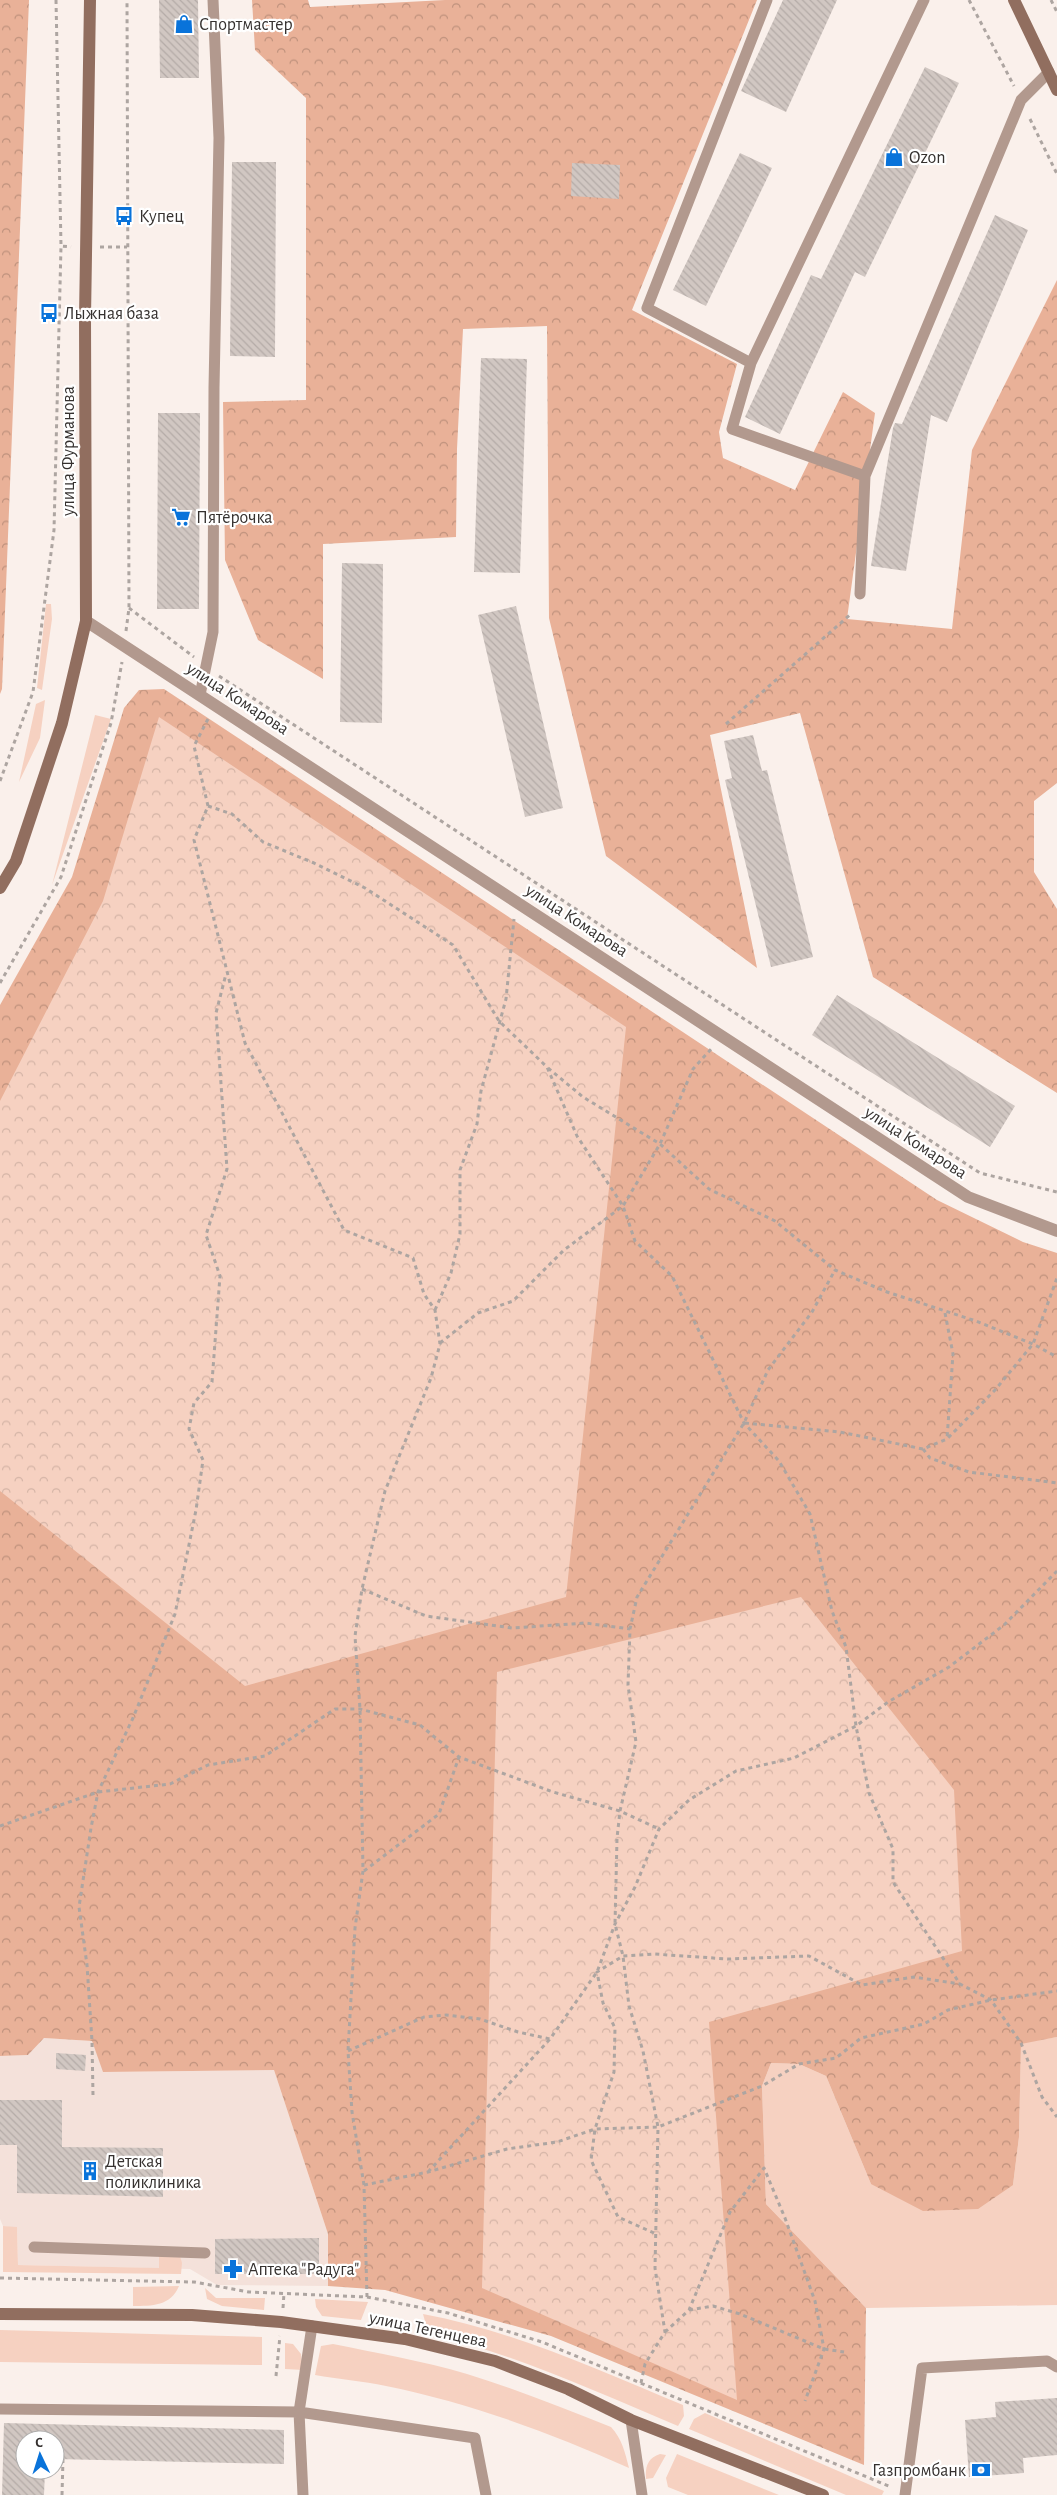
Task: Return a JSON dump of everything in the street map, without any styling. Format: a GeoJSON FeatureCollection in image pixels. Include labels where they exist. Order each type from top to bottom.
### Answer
{"type":"FeatureCollection","features":[{"type":"Feature","properties":{"kind":"main road","name":"улица Фурманова"},"geometry":{"type":"LineString","coordinates":[[0,888],[16,860],[62,723],[86,621],[86,247],[90,0]]}},
{"type":"Feature","properties":{"kind":"main road"},"geometry":{"type":"LineString","coordinates":[[1014,0],[1057,90]]}},
{"type":"Feature","properties":{"kind":"main road","name":"улица Тегенцева"},"geometry":{"type":"LineString","coordinates":[[0,2314],[192,2315],[312,2326],[405,2339],[495,2361],[568,2389],[631,2420],[823,2495]]}},
{"type":"Feature","properties":{"kind":"street","name":"улица Комарова"},"geometry":{"type":"LineString","coordinates":[[86,621],[217,704],[968,1197],[1057,1231]]}},
{"type":"Feature","properties":{"kind":"lane"},"geometry":{"type":"LineString","coordinates":[[200,695],[213,632],[214,388],[219,138],[213,0]]}},
{"type":"Feature","properties":{"kind":"lane"},"geometry":{"type":"LineString","coordinates":[[751,363],[647,308],[767,0]]}},
{"type":"Feature","properties":{"kind":"lane"},"geometry":{"type":"LineString","coordinates":[[865,476],[732,429],[751,363],[924,0]]}},
{"type":"Feature","properties":{"kind":"lane"},"geometry":{"type":"LineString","coordinates":[[860,594],[865,476],[1021,100],[1049,72]]}},
{"type":"Feature","properties":{"kind":"lane"},"geometry":{"type":"LineString","coordinates":[[34,2247],[205,2253]]}},
{"type":"Feature","properties":{"kind":"lane"},"geometry":{"type":"LineString","coordinates":[[303,2495],[299,2412],[312,2326]]}},
{"type":"Feature","properties":{"kind":"lane"},"geometry":{"type":"LineString","coordinates":[[905,2495],[922,2368],[1046,2361],[1057,2366]]}},
{"type":"Feature","properties":{"kind":"lane"},"geometry":{"type":"LineString","coordinates":[[0,2409],[299,2412],[475,2438],[486,2495]]}},
{"type":"Feature","properties":{"kind":"lane"},"geometry":{"type":"LineString","coordinates":[[631,2420],[642,2495]]}},
{"type":"Feature","properties":{"kind":"path"},"geometry":{"type":"LineString","coordinates":[[0,781],[33,692],[54,530],[61,246],[56,0]]}},
{"type":"Feature","properties":{"kind":"path"},"geometry":{"type":"LineString","coordinates":[[0,984],[61,877],[111,723],[125,646],[129,608],[127,0]]}},
{"type":"Feature","properties":{"kind":"path"},"geometry":{"type":"LineString","coordinates":[[1051,0],[1057,12]]}},
{"type":"Feature","properties":{"kind":"path"},"geometry":{"type":"LineString","coordinates":[[61,246],[127,247]]}},
{"type":"Feature","properties":{"kind":"path"},"geometry":{"type":"LineString","coordinates":[[129,608],[206,666],[980,1173],[1057,1192]]}},
{"type":"Feature","properties":{"kind":"path"},"geometry":{"type":"LineString","coordinates":[[726,724],[852,613]]}},
{"type":"Feature","properties":{"kind":"path"},"geometry":{"type":"LineString","coordinates":[[217,704],[194,746],[208,806],[194,840],[245,1043],[344,1230],[413,1258],[424,1294],[435,1310],[440,1344],[431,1378],[385,1491],[362,1589],[354,1636],[360,1709],[363,1872],[355,1928],[348,2051],[352,2112],[364,2185],[367,2297]]}},
{"type":"Feature","properties":{"kind":"path"},"geometry":{"type":"LineString","coordinates":[[208,806],[232,814],[263,842],[314,863],[365,888],[453,945],[499,1021],[547,1067],[584,1096],[660,1144],[710,1188],[775,1221],[835,1270],[945,1313],[976,1321],[1033,1344],[1057,1357]]}},
{"type":"Feature","properties":{"kind":"path"},"geometry":{"type":"LineString","coordinates":[[435,1310],[451,1273],[460,1234],[460,1170],[477,1124],[481,1091],[506,998],[516,901]]}},
{"type":"Feature","properties":{"kind":"path"},"geometry":{"type":"LineString","coordinates":[[92,2095],[92,2041],[87,1965],[79,1907],[98,1792],[133,1718],[175,1614],[196,1510],[203,1460],[189,1429],[194,1403],[212,1382],[220,1276],[206,1235],[227,1169],[216,1013],[226,972]]}},
{"type":"Feature","properties":{"kind":"path"},"geometry":{"type":"LineString","coordinates":[[440,1344],[478,1314],[513,1301],[564,1250],[623,1206],[660,1144],[693,1069],[722,1036]]}},
{"type":"Feature","properties":{"kind":"path"},"geometry":{"type":"LineString","coordinates":[[547,1067],[577,1136],[623,1206],[635,1241],[672,1276],[744,1423],[779,1461],[810,1514],[832,1611],[846,1647],[856,1726],[869,1793],[893,1848],[893,1882],[960,1984]]}},
{"type":"Feature","properties":{"kind":"path"},"geometry":{"type":"LineString","coordinates":[[665,2332],[654,2268],[658,2127],[643,2051],[629,2006],[623,1956],[615,1924],[617,1838],[620,1811],[636,1742],[628,1685],[630,1629],[637,1598],[744,1423],[768,1370],[812,1312],[835,1270]]}},
{"type":"Feature","properties":{"kind":"path"},"geometry":{"type":"LineString","coordinates":[[744,1423],[840,1432],[923,1449],[947,1439],[995,1390],[1033,1344],[1057,1278]]}},
{"type":"Feature","properties":{"kind":"path"},"geometry":{"type":"LineString","coordinates":[[945,1313],[953,1354],[947,1439]]}},
{"type":"Feature","properties":{"kind":"path"},"geometry":{"type":"LineString","coordinates":[[923,1449],[930,1458],[969,1472],[1057,1483]]}},
{"type":"Feature","properties":{"kind":"path"},"geometry":{"type":"LineString","coordinates":[[428,2172],[550,2039],[597,1972],[615,1924],[635,1887],[659,1830],[689,1800],[736,1771],[794,1758],[856,1726],[888,1702],[949,1667],[1004,1625],[1057,1571]]}},
{"type":"Feature","properties":{"kind":"path"},"geometry":{"type":"LineString","coordinates":[[362,1589],[426,1616],[512,1628],[585,1623],[630,1629]]}},
{"type":"Feature","properties":{"kind":"path"},"geometry":{"type":"LineString","coordinates":[[0,1826],[98,1792],[170,1784],[208,1765],[265,1756],[335,1708],[360,1709],[420,1725],[459,1757],[553,1792],[620,1811],[659,1830]]}},
{"type":"Feature","properties":{"kind":"path"},"geometry":{"type":"LineString","coordinates":[[363,1872],[439,1814],[459,1757]]}},
{"type":"Feature","properties":{"kind":"path"},"geometry":{"type":"LineString","coordinates":[[597,1972],[623,1956],[654,1954],[728,1959],[809,1956],[862,1985],[914,1977],[960,1984],[991,2000],[1021,2043],[1042,2097],[1057,2117]]}},
{"type":"Feature","properties":{"kind":"path"},"geometry":{"type":"LineString","coordinates":[[597,1972],[603,2003],[615,2028],[614,2072],[595,2129],[590,2160],[618,2217],[654,2233]]}},
{"type":"Feature","properties":{"kind":"path"},"geometry":{"type":"LineString","coordinates":[[364,2185],[428,2172],[507,2149],[557,2142],[595,2129],[658,2127],[762,2086],[799,2064],[836,2058],[861,2038],[924,2024],[948,2010],[991,2000],[1057,1991]]}},
{"type":"Feature","properties":{"kind":"path"},"geometry":{"type":"LineString","coordinates":[[348,2051],[424,2017],[446,2015],[480,2019],[518,2032],[550,2039]]}},
{"type":"Feature","properties":{"kind":"path"},"geometry":{"type":"LineString","coordinates":[[642,2383],[645,2364],[665,2332],[689,2310],[730,2212],[764,2168],[785,2218],[815,2301],[824,2349],[805,2401]]}},
{"type":"Feature","properties":{"kind":"path"},"geometry":{"type":"LineString","coordinates":[[689,2310],[712,2306],[740,2314],[824,2349],[844,2352]]}},
{"type":"Feature","properties":{"kind":"path"},"geometry":{"type":"LineString","coordinates":[[62,2480],[62,2495]]}},
{"type":"Feature","properties":{"kind":"shaded area"},"geometry":{"type":"Polygon","coordinates":[[[44,2038],[92,2041],[104,2072],[274,2070],[328,2234],[328,2286],[217,2285],[190,2269],[18,2265],[17,2228],[3,2226],[0,2219],[0,2056],[28,2055],[44,2038]]]}},
{"type":"Feature","properties":{"kind":"green space"},"geometry":{"type":"Polygon","coordinates":[[[0,0],[29,0],[2,689],[0,694],[0,0]]]}},
{"type":"Feature","properties":{"kind":"green space"},"geometry":{"type":"Polygon","coordinates":[[[252,0],[308,0],[310,7],[445,0],[757,0],[632,310],[737,364],[719,432],[723,458],[795,490],[843,392],[875,413],[847,619],[952,629],[972,450],[1057,280],[1057,783],[1034,801],[1034,872],[1057,909],[1057,1093],[873,977],[800,713],[710,735],[757,968],[606,856],[549,618],[547,326],[463,329],[457,449],[456,537],[323,544],[323,679],[258,640],[225,560],[223,402],[306,400],[306,98],[255,50],[252,0]]]}},
{"type":"Feature","properties":{"kind":"green space"},"geometry":{"type":"Polygon","coordinates":[[[46,604],[51,604],[52,619],[42,690],[37,688],[46,604]]]}},
{"type":"Feature","properties":{"kind":"green space"},"geometry":{"type":"Polygon","coordinates":[[[164,689],[937,1200],[1023,1242],[1057,1253],[1057,2037],[1021,2044],[1019,2137],[1013,2185],[978,2209],[923,2211],[871,2184],[826,2076],[799,2064],[771,2063],[762,2086],[766,2204],[866,2308],[864,2465],[551,2336],[385,2290],[328,2286],[328,2234],[274,2070],[103,2072],[92,2041],[44,2038],[28,2055],[0,2056],[0,1005],[72,877],[124,708],[139,690],[164,689]]]}},
{"type":"Feature","properties":{"kind":"green space"},"geometry":{"type":"Polygon","coordinates":[[[45,700],[40,738],[19,782],[36,704],[45,700]]]}},
{"type":"Feature","properties":{"kind":"green space"},"geometry":{"type":"Polygon","coordinates":[[[95,715],[111,719],[52,885],[95,715]]]}},
{"type":"Feature","properties":{"kind":"green space"},"geometry":{"type":"Polygon","coordinates":[[[159,717],[626,1027],[566,1597],[245,1686],[0,1491],[0,1101],[103,901],[159,717]]]}},
{"type":"Feature","properties":{"kind":"green space"},"geometry":{"type":"Polygon","coordinates":[[[801,1597],[954,1790],[962,1951],[709,2022],[737,2400],[482,2288],[497,1672],[801,1597]]]}},
{"type":"Feature","properties":{"kind":"green space"},"geometry":{"type":"Polygon","coordinates":[[[1057,2037],[1057,2305],[866,2308],[766,2204],[762,2086],[771,2063],[799,2064],[826,2076],[871,2184],[1013,2185],[1019,2137],[1021,2043],[1057,2037]]]}},
{"type":"Feature","properties":{"kind":"green space"},"geometry":{"type":"Polygon","coordinates":[[[3,2226],[17,2227],[18,2265],[159,2268],[159,2247],[180,2256],[182,2263],[181,2274],[3,2272],[3,2226]]]}},
{"type":"Feature","properties":{"kind":"green space"},"geometry":{"type":"Polygon","coordinates":[[[179,2286],[176,2293],[166,2301],[154,2305],[133,2306],[133,2287],[179,2286]]]}},
{"type":"Feature","properties":{"kind":"green space"},"geometry":{"type":"Polygon","coordinates":[[[205,2288],[216,2298],[265,2298],[264,2310],[222,2306],[207,2299],[205,2288]]]}},
{"type":"Feature","properties":{"kind":"green space"},"geometry":{"type":"Polygon","coordinates":[[[315,2299],[368,2302],[361,2320],[322,2316],[316,2307],[315,2299]]]}},
{"type":"Feature","properties":{"kind":"green space"},"geometry":{"type":"Polygon","coordinates":[[[423,2314],[490,2330],[587,2365],[683,2405],[684,2416],[678,2426],[526,2363],[431,2334],[423,2314]]]}},
{"type":"Feature","properties":{"kind":"green space"},"geometry":{"type":"Polygon","coordinates":[[[0,2330],[262,2337],[262,2365],[0,2362],[0,2330]]]}},
{"type":"Feature","properties":{"kind":"green space"},"geometry":{"type":"Polygon","coordinates":[[[285,2343],[293,2344],[301,2354],[303,2370],[285,2369],[285,2343]]]}},
{"type":"Feature","properties":{"kind":"green space"},"geometry":{"type":"Polygon","coordinates":[[[333,2344],[417,2361],[467,2374],[521,2392],[611,2427],[620,2441],[629,2468],[540,2431],[479,2410],[377,2384],[315,2375],[321,2346],[333,2344]]]}},
{"type":"Feature","properties":{"kind":"green space"},"geometry":{"type":"Polygon","coordinates":[[[705,2413],[884,2491],[882,2495],[846,2495],[689,2429],[694,2419],[705,2413]]]}},
{"type":"Feature","properties":{"kind":"green space"},"geometry":{"type":"Polygon","coordinates":[[[660,2454],[666,2455],[653,2478],[646,2479],[648,2463],[660,2454]]]}},
{"type":"Feature","properties":{"kind":"green space"},"geometry":{"type":"Polygon","coordinates":[[[677,2454],[779,2495],[688,2495],[668,2487],[666,2478],[677,2454]]]}},
{"type":"Feature","properties":{"kind":"building"},"geometry":{"type":"Polygon","coordinates":[[[159,0],[198,0],[199,78],[160,78],[159,0]]]}},
{"type":"Feature","properties":{"kind":"building"},"geometry":{"type":"Polygon","coordinates":[[[783,0],[837,0],[786,112],[741,91],[783,0]]]}},
{"type":"Feature","properties":{"kind":"building"},"geometry":{"type":"Polygon","coordinates":[[[925,67],[959,83],[865,277],[855,272],[780,434],[745,417],[811,275],[821,279],[925,67]]]}},
{"type":"Feature","properties":{"kind":"building"},"geometry":{"type":"Polygon","coordinates":[[[740,153],[772,168],[706,306],[673,290],[740,153]]]}},
{"type":"Feature","properties":{"kind":"building"},"geometry":{"type":"Polygon","coordinates":[[[232,162],[276,162],[275,357],[230,356],[232,162]]]}},
{"type":"Feature","properties":{"kind":"building"},"geometry":{"type":"Polygon","coordinates":[[[572,163],[620,165],[619,199],[571,196],[572,163]]]}},
{"type":"Feature","properties":{"kind":"building"},"geometry":{"type":"Polygon","coordinates":[[[995,215],[1028,230],[947,422],[931,415],[906,571],[871,566],[893,428],[895,423],[902,424],[995,215]]]}},
{"type":"Feature","properties":{"kind":"building"},"geometry":{"type":"Polygon","coordinates":[[[481,358],[527,359],[520,573],[474,572],[481,358]]]}},
{"type":"Feature","properties":{"kind":"building"},"geometry":{"type":"Polygon","coordinates":[[[158,413],[200,413],[199,609],[157,609],[158,413]]]}},
{"type":"Feature","properties":{"kind":"building"},"geometry":{"type":"Polygon","coordinates":[[[342,563],[383,564],[382,723],[340,722],[342,563]]]}},
{"type":"Feature","properties":{"kind":"building"},"geometry":{"type":"Polygon","coordinates":[[[516,606],[563,808],[525,817],[478,615],[516,606]]]}},
{"type":"Feature","properties":{"kind":"building"},"geometry":{"type":"Polygon","coordinates":[[[753,735],[762,771],[767,770],[813,957],[771,967],[725,780],[732,778],[724,741],[753,735]]]}},
{"type":"Feature","properties":{"kind":"building"},"geometry":{"type":"Polygon","coordinates":[[[837,995],[1015,1106],[990,1147],[812,1035],[837,995]]]}},
{"type":"Feature","properties":{"kind":"building"},"geometry":{"type":"Polygon","coordinates":[[[56,2053],[86,2055],[85,2071],[56,2069],[56,2053]]]}},
{"type":"Feature","properties":{"kind":"building","name":"Детская поликлиника"},"geometry":{"type":"Polygon","coordinates":[[[0,2100],[62,2100],[62,2147],[163,2148],[163,2197],[17,2193],[17,2145],[0,2145],[0,2100]]]}},
{"type":"Feature","properties":{"kind":"building"},"geometry":{"type":"Polygon","coordinates":[[[319,2238],[319,2274],[215,2274],[215,2239],[319,2238]]]}},
{"type":"Feature","properties":{"kind":"building"},"geometry":{"type":"Polygon","coordinates":[[[1057,2398],[1057,2455],[1023,2458],[1024,2473],[969,2477],[965,2420],[996,2417],[995,2402],[1057,2398]]]}},
{"type":"Feature","properties":{"kind":"building"},"geometry":{"type":"Polygon","coordinates":[[[4,2423],[284,2430],[284,2464],[65,2459],[65,2430],[15,2430],[15,2480],[45,2480],[44,2495],[2,2495],[4,2423]]]}},
{"type":"Feature","properties":{"kind":"place","name":"Спортмастер"},"geometry":{"type":"Point","coordinates":[184,24]}},
{"type":"Feature","properties":{"kind":"place","name":"Ozon"},"geometry":{"type":"Point","coordinates":[894,157]}},
{"type":"Feature","properties":{"kind":"place","name":"Купец"},"geometry":{"type":"Point","coordinates":[124,216]}},
{"type":"Feature","properties":{"kind":"place","name":"Лыжная база"},"geometry":{"type":"Point","coordinates":[49,313]}},
{"type":"Feature","properties":{"kind":"place","name":"Пятёрочка"},"geometry":{"type":"Point","coordinates":[181,517]}},
{"type":"Feature","properties":{"kind":"place","name":"Детская поликлиника"},"geometry":{"type":"Point","coordinates":[90,2171]}},
{"type":"Feature","properties":{"kind":"place","name":"Аптека \"Радуга\""},"geometry":{"type":"Point","coordinates":[233,2269]}},
{"type":"Feature","properties":{"kind":"place","name":"Газпромбанк"},"geometry":{"type":"Point","coordinates":[981,2470]}}]}
